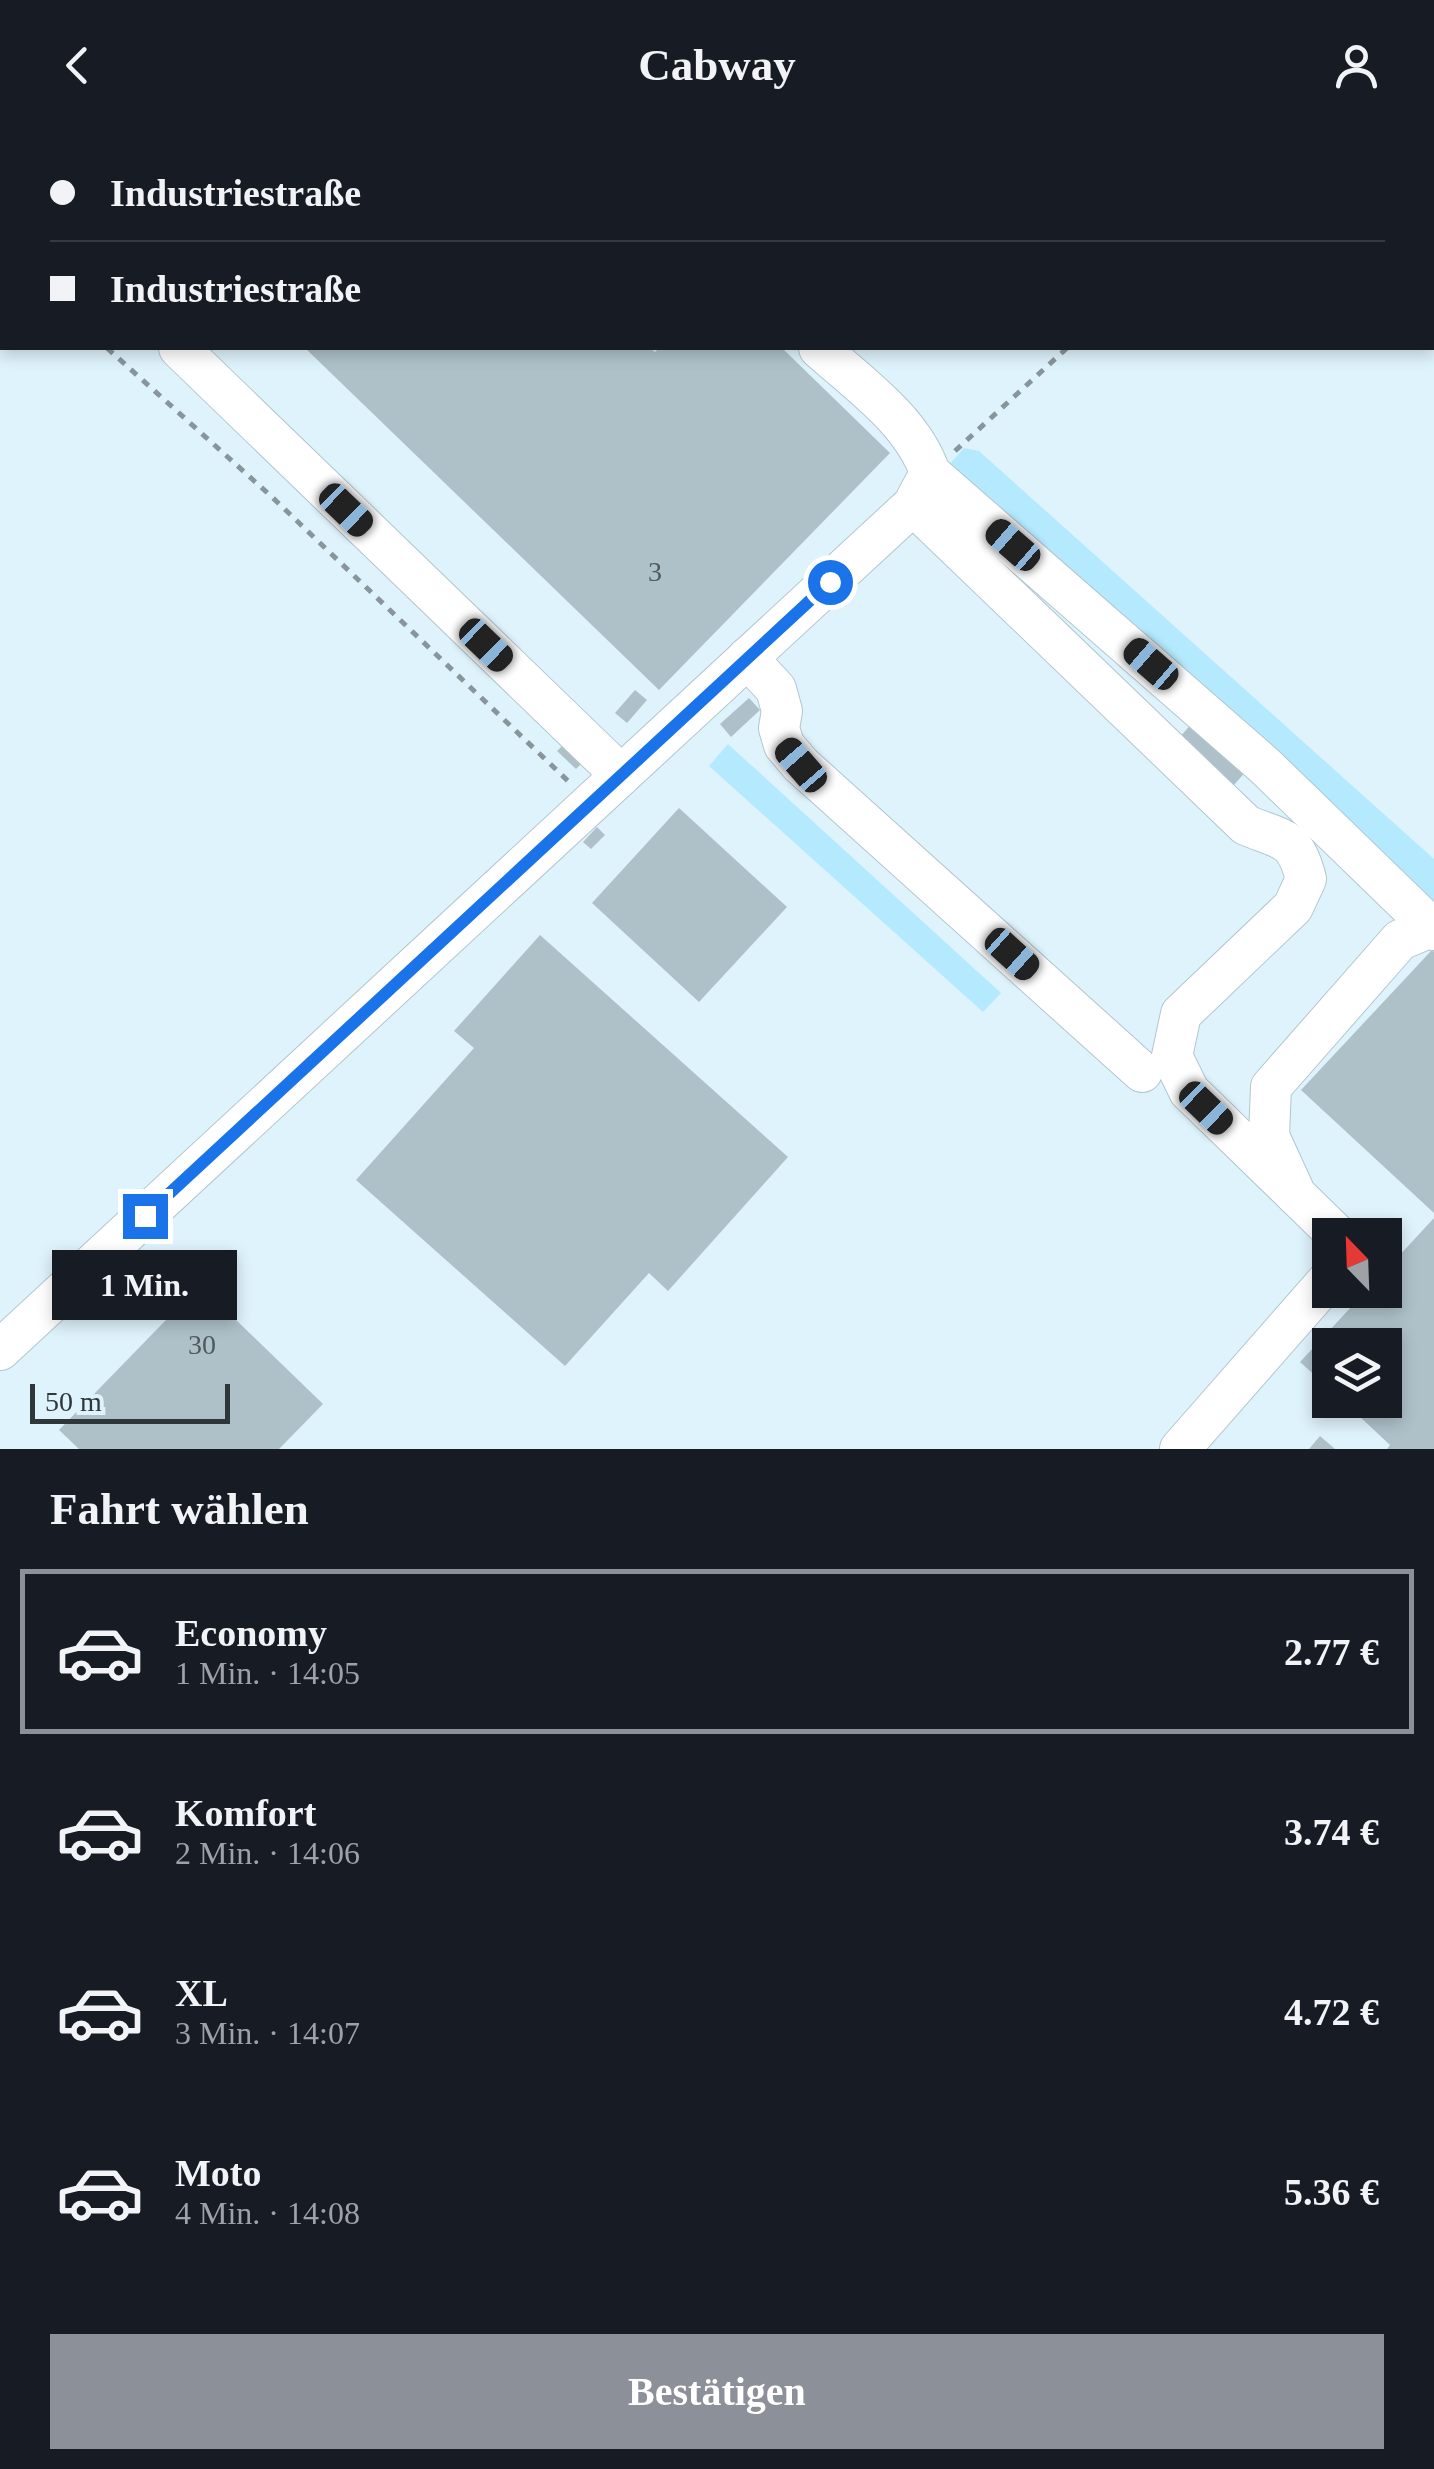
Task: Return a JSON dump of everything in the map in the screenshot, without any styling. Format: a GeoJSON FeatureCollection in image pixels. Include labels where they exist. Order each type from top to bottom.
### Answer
{"type":"FeatureCollection","features":[{"type":"Feature","properties":{"kind":"street"},"geometry":{"type":"LineString","coordinates":[[182,350],[620,775]]}},
{"type":"Feature","properties":{"kind":"street"},"geometry":{"type":"LineString","coordinates":[[0,1350],[747,658],[922,489],[924,456],[909,432],[820,350]]}},
{"type":"Feature","properties":{"kind":"street"},"geometry":{"type":"LineString","coordinates":[[922,489],[1265,766],[1432,928],[1400,940],[1271,1087],[1268,1136],[1296,1195]]}},
{"type":"Feature","properties":{"kind":"street"},"geometry":{"type":"LineString","coordinates":[[922,489],[1246,825],[1288,842],[1299,853],[1306,878],[1292,907],[1181,1014],[1172,1056],[1189,1091],[1320,1218]]}},
{"type":"Feature","properties":{"kind":"street"},"geometry":{"type":"LineString","coordinates":[[747,658],[776,689],[784,745],[801,765],[1142,1072]]}},
{"type":"Feature","properties":{"kind":"street"},"geometry":{"type":"LineString","coordinates":[[1180,1449],[1312,1299]]}},
{"type":"Feature","properties":{"kind":"path"},"geometry":{"type":"LineString","coordinates":[[109,350],[272,497],[568,781],[581,812]]}},
{"type":"Feature","properties":{"kind":"path"},"geometry":{"type":"LineString","coordinates":[[922,489],[1065,350]]}},
{"type":"Feature","properties":{"kind":"shaded area"},"geometry":{"type":"Polygon","coordinates":[[[964,448],[979,451],[1434,859],[1434,901],[953,478],[947,467],[964,448]]]}},
{"type":"Feature","properties":{"kind":"shaded area"},"geometry":{"type":"Polygon","coordinates":[[[728,744],[1001,993],[983,1012],[709,766],[728,744]]]}},
{"type":"Feature","properties":{"kind":"building"},"geometry":{"type":"Polygon","coordinates":[[[307,350],[784,350],[890,453],[659,690],[307,350]]]}},
{"type":"Feature","properties":{"kind":"building"},"geometry":{"type":"Polygon","coordinates":[[[635,690],[647,700],[627,723],[615,713],[635,690]]]}},
{"type":"Feature","properties":{"kind":"building"},"geometry":{"type":"Polygon","coordinates":[[[749,698],[760,710],[731,737],[720,724],[749,698]]]}},
{"type":"Feature","properties":{"kind":"building"},"geometry":{"type":"Polygon","coordinates":[[[1202,712],[1256,760],[1225,795],[1171,747],[1202,712]]]}},
{"type":"Feature","properties":{"kind":"building"},"geometry":{"type":"Polygon","coordinates":[[[567,741],[586,759],[576,769],[557,751],[567,741]]]}},
{"type":"Feature","properties":{"kind":"building"},"geometry":{"type":"Polygon","coordinates":[[[679,808],[787,907],[699,1002],[592,903],[679,808]]]}},
{"type":"Feature","properties":{"kind":"building"},"geometry":{"type":"Polygon","coordinates":[[[597,827],[605,835],[591,849],[583,842],[597,827]]]}},
{"type":"Feature","properties":{"kind":"building"},"geometry":{"type":"Polygon","coordinates":[[[540,935],[788,1157],[668,1291],[649,1273],[565,1366],[356,1180],[474,1048],[454,1031],[540,935]]]}},
{"type":"Feature","properties":{"kind":"building"},"geometry":{"type":"Polygon","coordinates":[[[1434,952],[1434,1213],[1301,1090],[1434,952]]]}},
{"type":"Feature","properties":{"kind":"building"},"geometry":{"type":"Polygon","coordinates":[[[1434,1218],[1434,1449],[1387,1449],[1390,1445],[1361,1418],[1402,1418],[1402,1328],[1332,1328],[1350,1308],[1402,1308],[1402,1253],[1434,1218]]]}},
{"type":"Feature","properties":{"kind":"building"},"geometry":{"type":"Polygon","coordinates":[[[200,1285],[323,1404],[279,1449],[79,1449],[59,1430],[200,1285]]]}},
{"type":"Feature","properties":{"kind":"building"},"geometry":{"type":"Polygon","coordinates":[[[1312,1349],[1312,1373],[1300,1362],[1312,1349]]]}},
{"type":"Feature","properties":{"kind":"building"},"geometry":{"type":"Polygon","coordinates":[[[1320,1436],[1335,1449],[1309,1449],[1320,1436]]]}},
{"type":"Feature","properties":{"kind":"route"},"geometry":{"type":"LineString","coordinates":[[145,1216],[830,582]]}}]}
